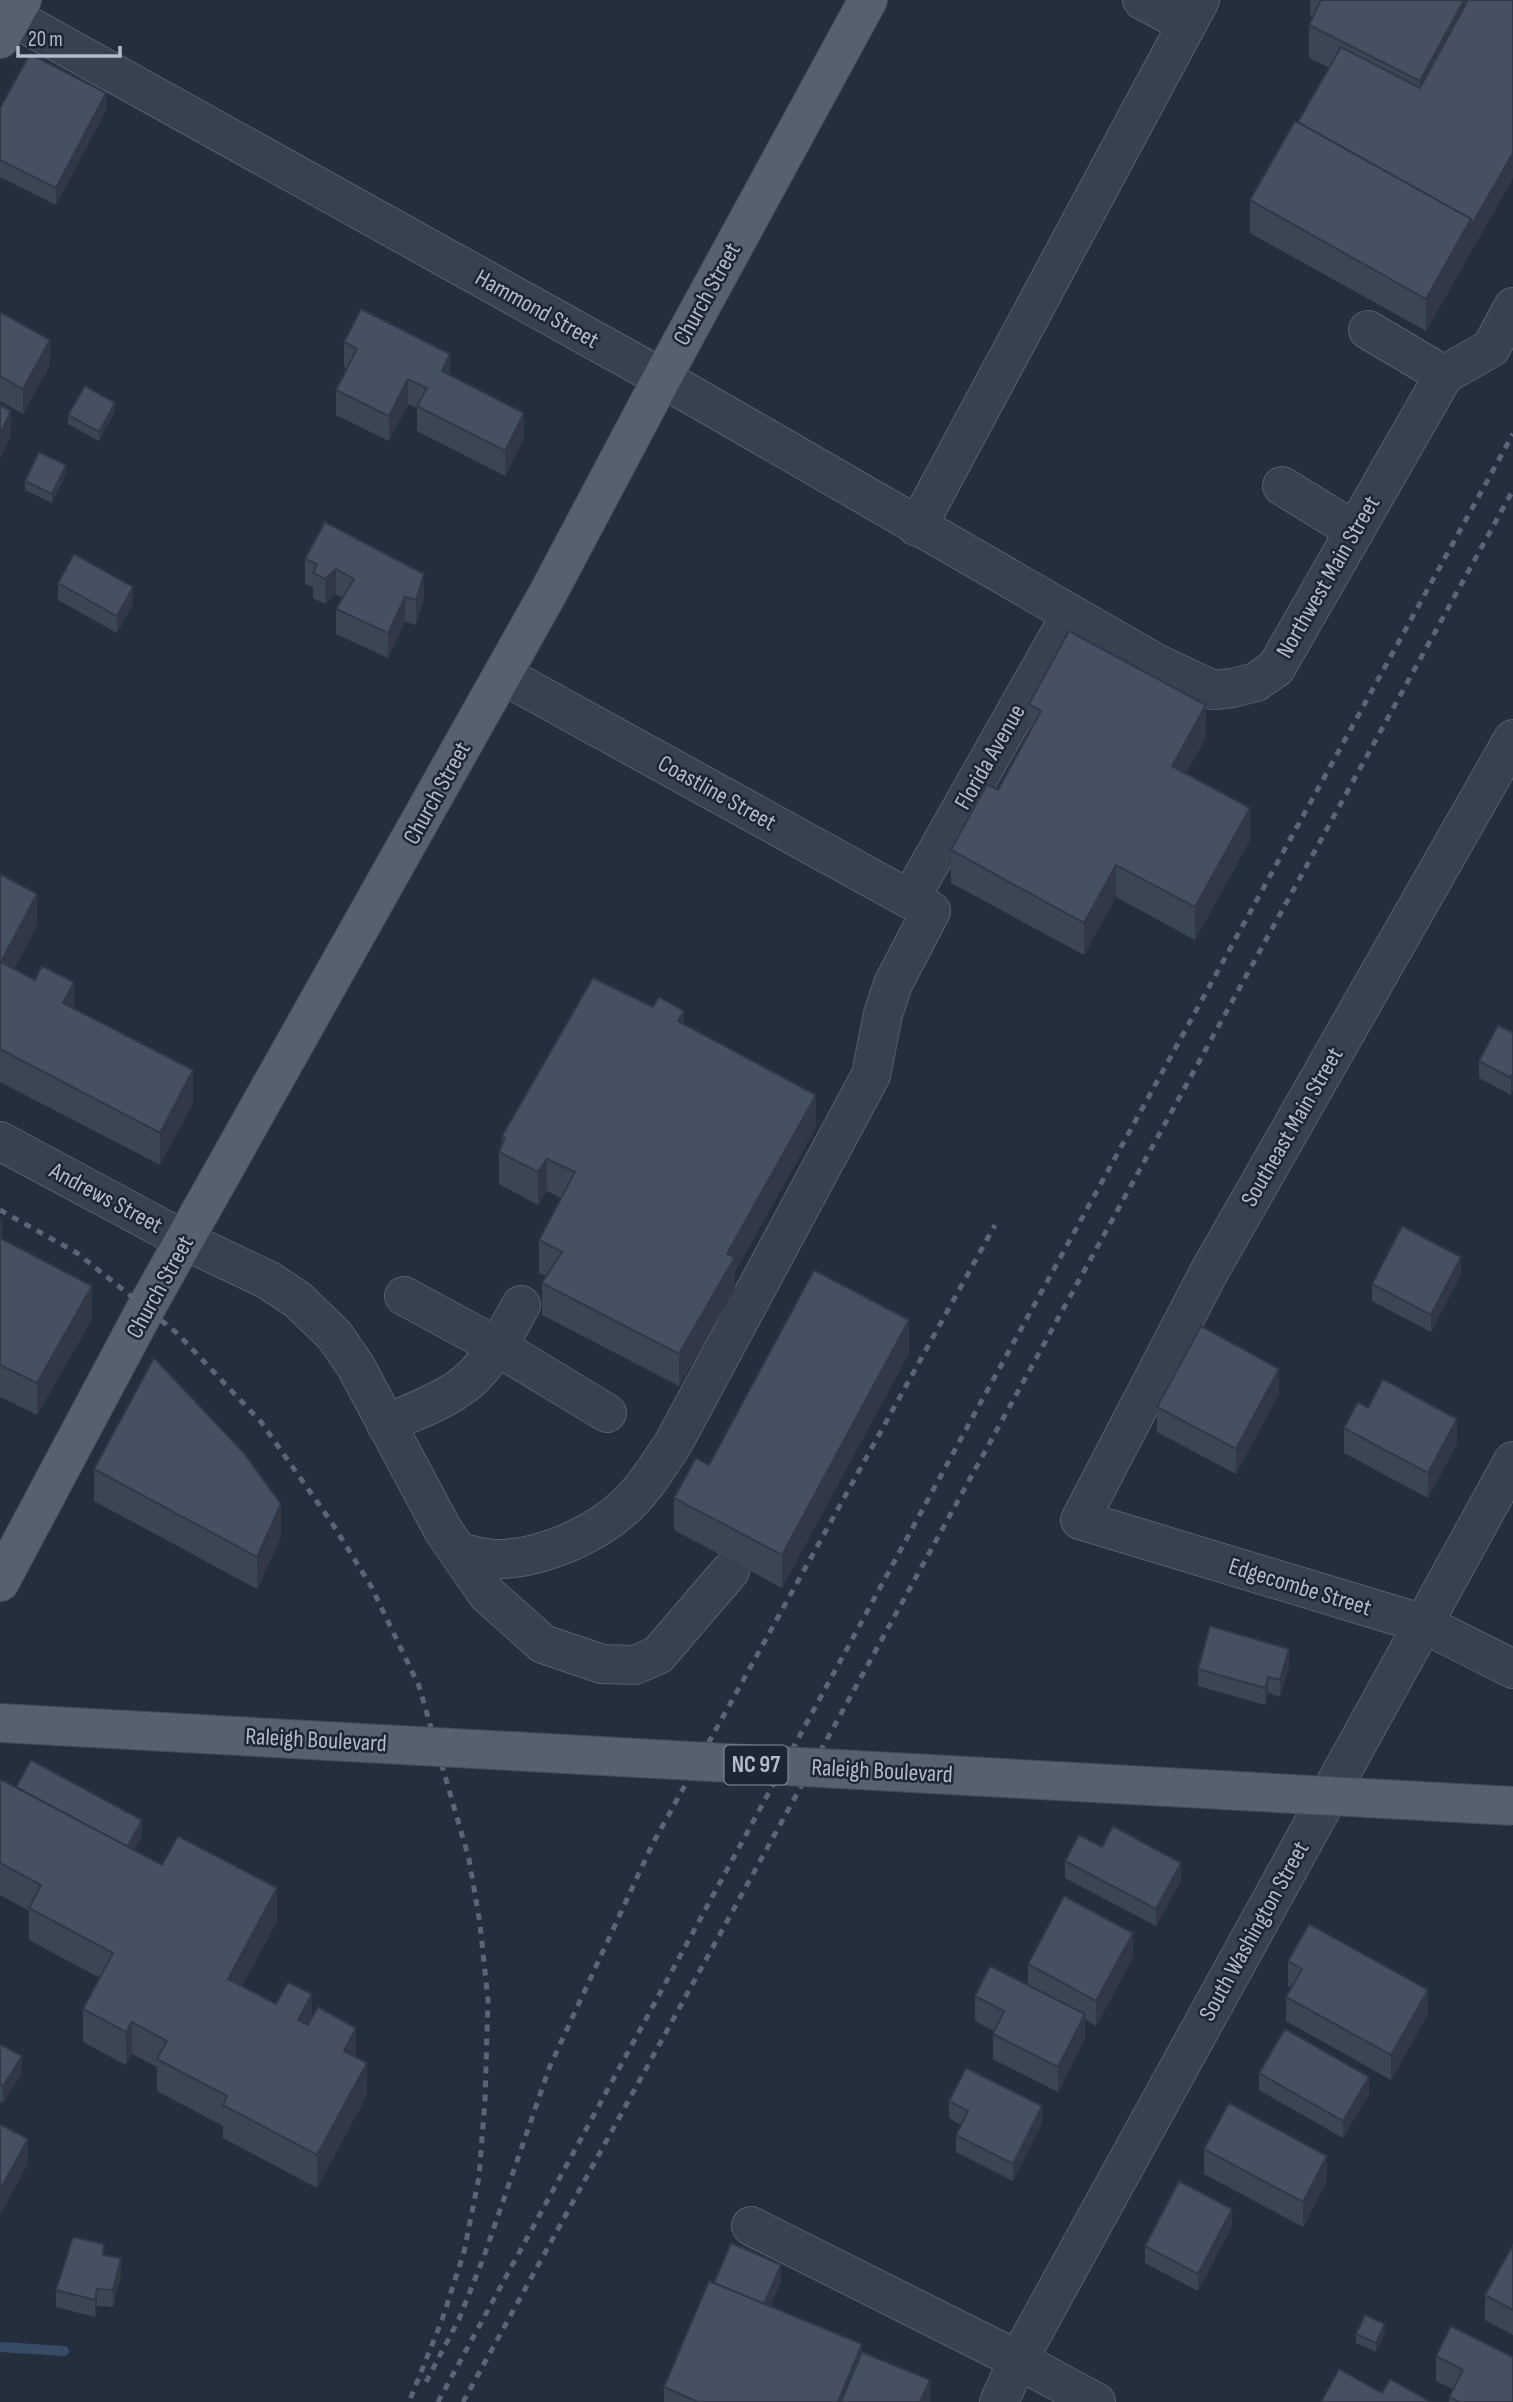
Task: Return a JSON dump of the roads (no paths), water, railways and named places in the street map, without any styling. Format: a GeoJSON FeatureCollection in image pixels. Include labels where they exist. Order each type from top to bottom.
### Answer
{"type":"FeatureCollection","features":[{"type":"Feature","properties":{"kind":"main road","name":"Church Street"},"geometry":{"type":"LineString","coordinates":[[0,1582],[146,1308],[579,537],[662,378],[868,0]]}},
{"type":"Feature","properties":{"kind":"main road","name":"Raleigh Boulevard"},"geometry":{"type":"LineString","coordinates":[[0,1723],[1513,1806]]}},
{"type":"Feature","properties":{"kind":"street"},"geometry":{"type":"LineString","coordinates":[[917,527],[1194,12],[1142,0]]}},
{"type":"Feature","properties":{"kind":"street","name":"Hammond Street"},"geometry":{"type":"LineString","coordinates":[[8,17],[662,378],[1070,616]]}},
{"type":"Feature","properties":{"kind":"street"},"geometry":{"type":"LineString","coordinates":[[1368,330],[1444,375],[1491,348],[1513,307]]}},
{"type":"Feature","properties":{"kind":"street","name":"Northwest Main Street"},"geometry":{"type":"LineString","coordinates":[[1070,616],[1156,663],[1213,690],[1256,682],[1276,668],[1444,375]]}},
{"type":"Feature","properties":{"kind":"street"},"geometry":{"type":"LineString","coordinates":[[1282,486],[1355,531]]}},
{"type":"Feature","properties":{"kind":"street","name":"Florida Avenue"},"geometry":{"type":"LineString","coordinates":[[459,1552],[500,1559],[533,1554],[569,1541],[628,1504],[674,1442],[871,1075],[883,1014],[921,905],[1070,616]]}},
{"type":"Feature","properties":{"kind":"street","name":"Coastline Street"},"geometry":{"type":"LineString","coordinates":[[503,675],[921,905]]}},
{"type":"Feature","properties":{"kind":"street","name":"Southeast Main Street"},"geometry":{"type":"LineString","coordinates":[[1080,1520],[1209,1272],[1513,738]]}},
{"type":"Feature","properties":{"kind":"street","name":"Andrews Street"},"geometry":{"type":"LineString","coordinates":[[0,1142],[186,1241],[268,1280],[298,1300],[335,1336],[361,1376],[443,1530],[486,1594],[543,1644],[602,1664],[635,1664],[658,1656],[730,1571]]}},
{"type":"Feature","properties":{"kind":"street"},"geometry":{"type":"LineString","coordinates":[[404,1296],[498,1347],[607,1413]]}},
{"type":"Feature","properties":{"kind":"street"},"geometry":{"type":"LineString","coordinates":[[386,1424],[456,1391],[475,1376],[498,1347],[521,1305]]}},
{"type":"Feature","properties":{"kind":"street","name":"South Washington Street"},"geometry":{"type":"LineString","coordinates":[[999,2402],[1018,2360],[1513,1461]]}},
{"type":"Feature","properties":{"kind":"street","name":"Edgecombe Street"},"geometry":{"type":"LineString","coordinates":[[1080,1520],[1424,1624],[1513,1669]]}},
{"type":"Feature","properties":{"kind":"street"},"geometry":{"type":"LineString","coordinates":[[751,2226],[1096,2402]]}},
{"type":"Feature","properties":{"kind":"waterway"},"geometry":{"type":"LineString","coordinates":[[0,2347],[64,2351]]}},
{"type":"Feature","properties":{"kind":"railway"},"geometry":{"type":"LineString","coordinates":[[438,2402],[982,1400],[1513,434]]}},
{"type":"Feature","properties":{"kind":"railway"},"geometry":{"type":"LineString","coordinates":[[463,2402],[1513,490]]}},
{"type":"Feature","properties":{"kind":"railway"},"geometry":{"type":"LineString","coordinates":[[0,1210],[77,1253],[146,1308],[178,1334],[261,1422],[332,1523],[371,1586],[419,1686],[469,1859],[480,1924],[488,2000],[479,2177],[464,2252],[442,2320],[409,2402]]}},
{"type":"Feature","properties":{"kind":"railway"},"geometry":{"type":"LineString","coordinates":[[426,2382],[459,2319],[483,2259],[550,2066],[652,1845],[995,1225]]}}]}
